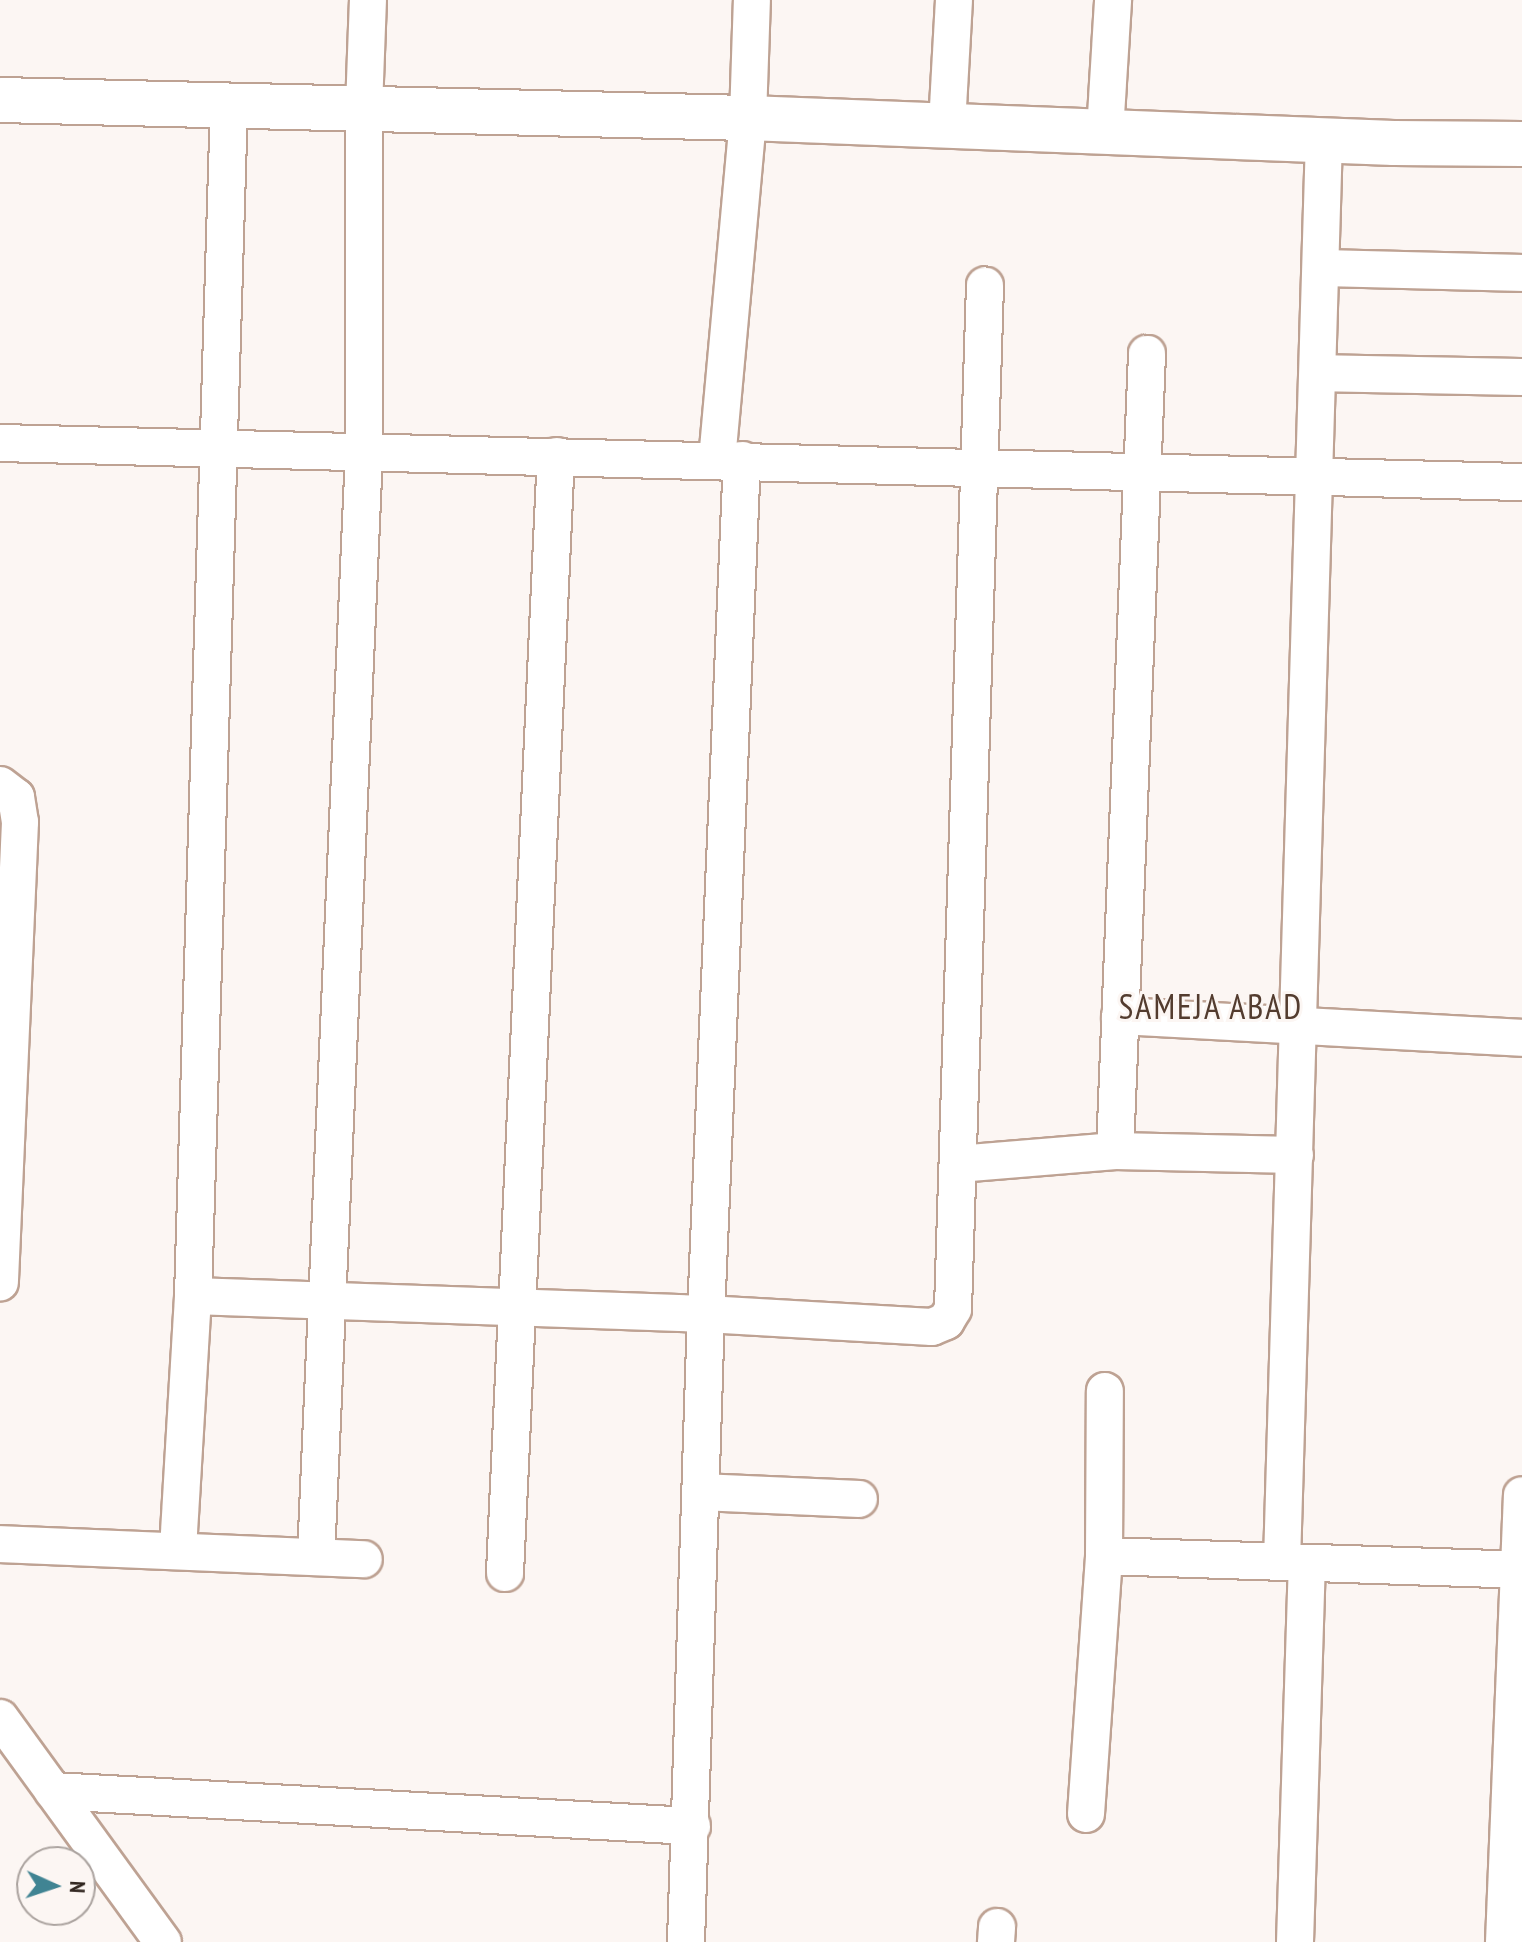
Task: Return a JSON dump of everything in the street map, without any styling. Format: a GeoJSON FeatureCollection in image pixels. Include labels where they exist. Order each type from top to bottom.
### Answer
{"type":"FeatureCollection","features":[{"type":"Feature","properties":{"kind":"street"},"geometry":{"type":"LineString","coordinates":[[316,1557],[364,451],[364,108],[368,0]]}},
{"type":"Feature","properties":{"kind":"street"},"geometry":{"type":"LineString","coordinates":[[686,1942],[692,1826],[730,460],[752,0]]}},
{"type":"Feature","properties":{"kind":"street"},"geometry":{"type":"LineString","coordinates":[[947,125],[954,0]]}},
{"type":"Feature","properties":{"kind":"street"},"geometry":{"type":"LineString","coordinates":[[1105,132],[1113,0]]}},
{"type":"Feature","properties":{"kind":"street"},"geometry":{"type":"LineString","coordinates":[[0,100],[748,118],[1324,141],[1522,144]]}},
{"type":"Feature","properties":{"kind":"street"},"geometry":{"type":"LineString","coordinates":[[178,1549],[193,1296],[229,105]]}},
{"type":"Feature","properties":{"kind":"street"},"geometry":{"type":"LineString","coordinates":[[1295,1942],[1297,1025],[1324,141]]}},
{"type":"Feature","properties":{"kind":"street"},"geometry":{"type":"LineString","coordinates":[[1321,268],[1522,273]]}},
{"type":"Feature","properties":{"kind":"street"},"geometry":{"type":"LineString","coordinates":[[193,1296],[706,1314],[932,1327],[946,1321],[953,1309],[985,286]]}},
{"type":"Feature","properties":{"kind":"street"},"geometry":{"type":"LineString","coordinates":[[1115,1151],[1147,354]]}},
{"type":"Feature","properties":{"kind":"street"},"geometry":{"type":"LineString","coordinates":[[1318,373],[1522,377]]}},
{"type":"Feature","properties":{"kind":"street"},"geometry":{"type":"LineString","coordinates":[[0,443],[1522,482]]}},
{"type":"Feature","properties":{"kind":"street"},"geometry":{"type":"LineString","coordinates":[[505,1573],[556,456]]}},
{"type":"Feature","properties":{"kind":"street"},"geometry":{"type":"LineString","coordinates":[[0,785],[16,797],[20,822],[0,1283]]}},
{"type":"Feature","properties":{"kind":"street"},"geometry":{"type":"LineString","coordinates":[[1120,1016],[1522,1038]]}},
{"type":"Feature","properties":{"kind":"street"},"geometry":{"type":"LineString","coordinates":[[958,1164],[1115,1151],[1295,1155]]}},
{"type":"Feature","properties":{"kind":"street"},"geometry":{"type":"LineString","coordinates":[[1086,1814],[1104,1556],[1105,1391]]}},
{"type":"Feature","properties":{"kind":"street"},"geometry":{"type":"LineString","coordinates":[[701,1492],[859,1499]]}},
{"type":"Feature","properties":{"kind":"street"},"geometry":{"type":"LineString","coordinates":[[1504,1942],[1522,1495]]}},
{"type":"Feature","properties":{"kind":"street"},"geometry":{"type":"LineString","coordinates":[[0,1544],[364,1559]]}},
{"type":"Feature","properties":{"kind":"street"},"geometry":{"type":"LineString","coordinates":[[1104,1556],[1521,1570]]}},
{"type":"Feature","properties":{"kind":"street"},"geometry":{"type":"LineString","coordinates":[[0,1718],[163,1942]]}},
{"type":"Feature","properties":{"kind":"street"},"geometry":{"type":"LineString","coordinates":[[53,1791],[692,1826]]}},
{"type":"Feature","properties":{"kind":"district","name":"SAMEJA ABAD"},"geometry":{"type":"Point","coordinates":[1211,1007]}}]}
